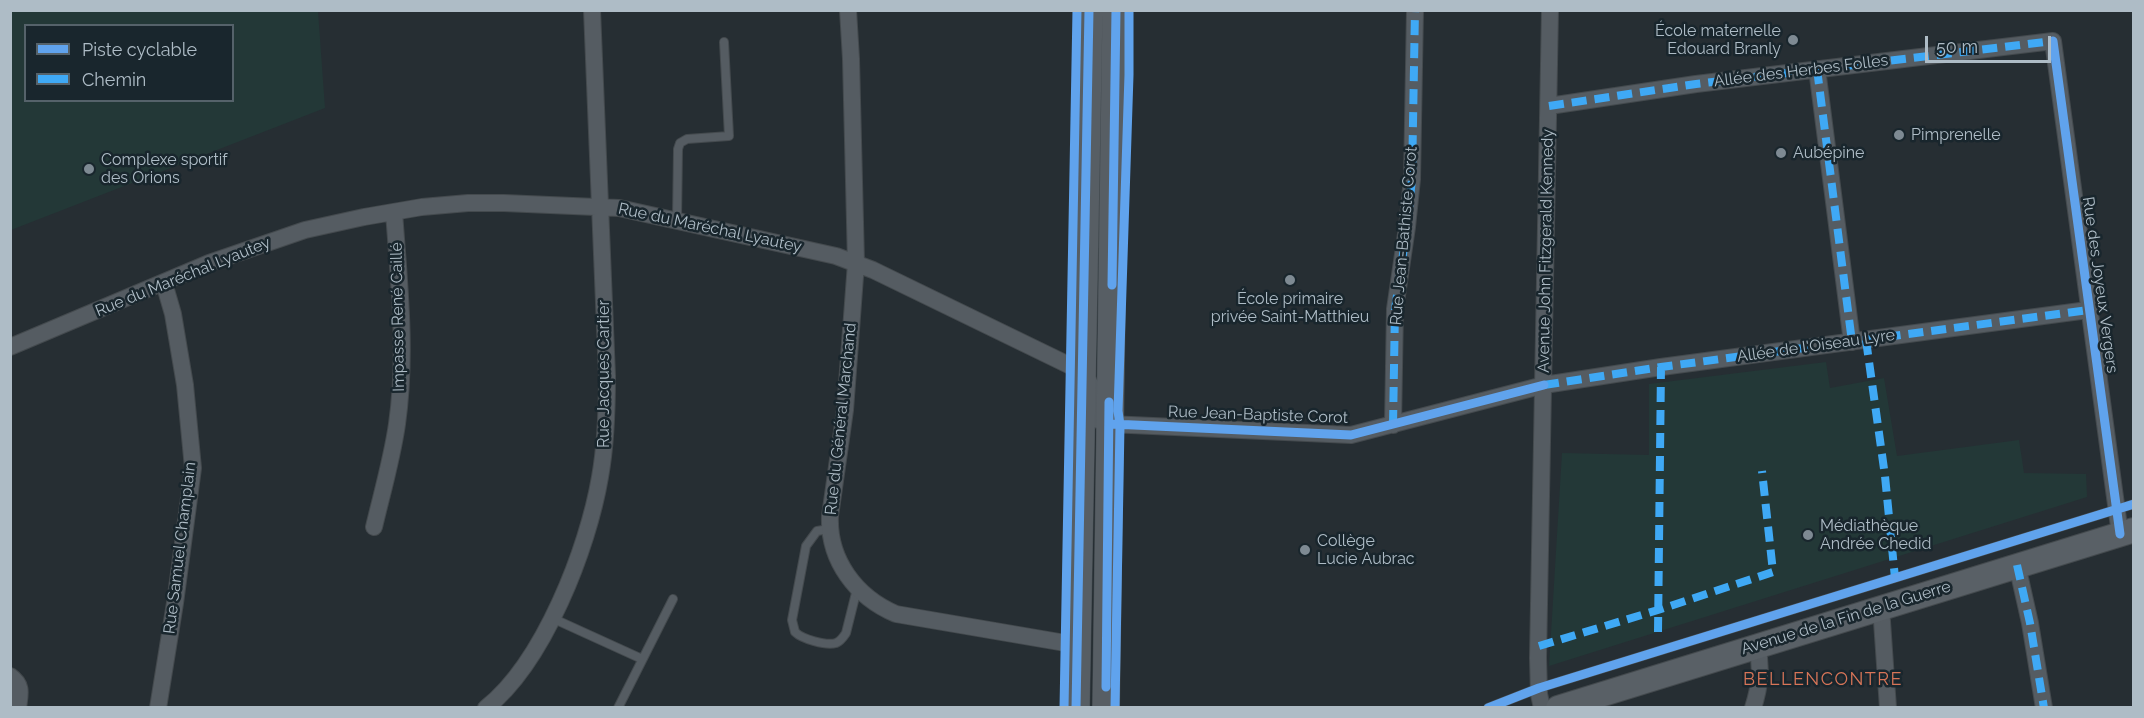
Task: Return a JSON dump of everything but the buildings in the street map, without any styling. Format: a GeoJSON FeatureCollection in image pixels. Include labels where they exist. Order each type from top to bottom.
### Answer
{"type":"FeatureCollection","features":[{"type":"Feature","properties":{"kind":"main road"},"geometry":{"type":"LineString","coordinates":[[1076,708],[1089,10]]}},
{"type":"Feature","properties":{"kind":"main road"},"geometry":{"type":"LineString","coordinates":[[1106,708],[1116,10]]}},
{"type":"Feature","properties":{"kind":"main road","name":"Avenue de la Fin de la Guerre"},"geometry":{"type":"LineString","coordinates":[[1558,708],[2127,532]]}},
{"type":"Feature","properties":{"kind":"street","name":"Rue Jacques Cartier"},"geometry":{"type":"LineString","coordinates":[[486,708],[520,672],[552,618],[586,534],[598,488],[603,457],[607,386],[592,10]]}},
{"type":"Feature","properties":{"kind":"street","name":"Rue du Général Marchand"},"geometry":{"type":"LineString","coordinates":[[848,10],[856,263],[849,377],[829,529],[838,562],[857,589],[885,610],[907,617],[1077,645]]}},
{"type":"Feature","properties":{"kind":"street","name":"Rue Jean-Bathiste Corot"},"geometry":{"type":"LineString","coordinates":[[1393,425],[1395,309],[1407,227],[1412,171],[1415,10]]}},
{"type":"Feature","properties":{"kind":"street","name":"Avenue John Fitzgerald Kennedy"},"geometry":{"type":"LineString","coordinates":[[1542,708],[1539,688],[1550,10]]}},
{"type":"Feature","properties":{"kind":"street","name":"Allée des Herbes Folles"},"geometry":{"type":"LineString","coordinates":[[1549,106],[1696,84],[2053,40]]}},
{"type":"Feature","properties":{"kind":"street","name":"Rue des Joyeux Vergers"},"geometry":{"type":"LineString","coordinates":[[2053,40],[2116,510],[2127,532]]}},
{"type":"Feature","properties":{"kind":"street"},"geometry":{"type":"LineString","coordinates":[[1817,69],[1852,342]]}},
{"type":"Feature","properties":{"kind":"street","name":"Rue du Maréchal Lyautey"},"geometry":{"type":"LineString","coordinates":[[10,347],[209,263],[281,238],[329,224],[394,212],[468,203],[626,209],[821,252],[856,263],[1083,372]]}},
{"type":"Feature","properties":{"kind":"street","name":"Impasse René Caillé"},"geometry":{"type":"LineString","coordinates":[[374,528],[394,446],[400,397],[401,297],[394,212]]}},
{"type":"Feature","properties":{"kind":"street"},"geometry":{"type":"LineString","coordinates":[[1086,229],[1094,278],[1094,366],[1096,375],[1109,413],[1118,411],[1141,426]]}},
{"type":"Feature","properties":{"kind":"street","name":"Rue Samuel Champlain"},"geometry":{"type":"LineString","coordinates":[[158,708],[176,603],[193,468],[184,385],[173,315],[164,282]]}},
{"type":"Feature","properties":{"kind":"street","name":"Allée de l'Oiseau Lyre"},"geometry":{"type":"LineString","coordinates":[[1544,385],[1660,367],[2088,310]]}},
{"type":"Feature","properties":{"kind":"street"},"geometry":{"type":"LineString","coordinates":[[1083,372],[1092,385],[1098,404],[1098,495],[1107,552]]}},
{"type":"Feature","properties":{"kind":"street","name":"Rue Jean-Baptiste Corot"},"geometry":{"type":"LineString","coordinates":[[1109,413],[1141,426],[1340,435],[1361,433],[1544,385]]}},
{"type":"Feature","properties":{"kind":"street"},"geometry":{"type":"LineString","coordinates":[[2017,565],[2030,623],[2044,708]]}},
{"type":"Feature","properties":{"kind":"street"},"geometry":{"type":"LineString","coordinates":[[1881,607],[1888,708]]}},
{"type":"Feature","properties":{"kind":"street"},"geometry":{"type":"LineString","coordinates":[[1754,708],[1760,687],[1761,670],[1757,646]]}},
{"type":"Feature","properties":{"kind":"street"},"geometry":{"type":"LineString","coordinates":[[10,676],[20,687],[18,708]]}},
{"type":"Feature","properties":{"kind":"lane"},"geometry":{"type":"LineString","coordinates":[[677,220],[680,143],[687,139],[729,136],[724,42]]}},
{"type":"Feature","properties":{"kind":"lane"},"geometry":{"type":"LineString","coordinates":[[1488,708],[1539,688],[2133,504]]}},
{"type":"Feature","properties":{"kind":"lane"},"geometry":{"type":"LineString","coordinates":[[829,529],[817,531],[806,546],[792,620],[795,632],[803,638],[828,643],[836,643],[842,639],[846,633],[857,589]]}},
{"type":"Feature","properties":{"kind":"lane"},"geometry":{"type":"LineString","coordinates":[[618,708],[673,599]]}},
{"type":"Feature","properties":{"kind":"lane"},"geometry":{"type":"LineString","coordinates":[[552,618],[642,659]]}},
{"type":"Feature","properties":{"kind":"green space","name":"Complexe sportif des Orions"},"geometry":{"type":"Polygon","coordinates":[[[11,10],[318,11],[325,108],[11,230],[11,10]]]}},
{"type":"Feature","properties":{"kind":"green space"},"geometry":{"type":"Polygon","coordinates":[[[1826,362],[1830,388],[1884,378],[1897,456],[2019,440],[2024,473],[2086,474],[2087,497],[1549,666],[1562,453],[1649,455],[1649,384],[1826,362]]]}},
{"type":"Feature","properties":{"kind":"marked path"},"geometry":{"type":"LineString","coordinates":[[1393,425],[1395,309],[1412,179],[1415,10]]}},
{"type":"Feature","properties":{"kind":"marked path"},"geometry":{"type":"LineString","coordinates":[[1549,106],[1696,84],[2053,41]]}},
{"type":"Feature","properties":{"kind":"marked path"},"geometry":{"type":"LineString","coordinates":[[1817,69],[1852,342]]}},
{"type":"Feature","properties":{"kind":"marked path"},"geometry":{"type":"LineString","coordinates":[[1544,385],[1661,367],[2088,310]]}},
{"type":"Feature","properties":{"kind":"marked path"},"geometry":{"type":"LineString","coordinates":[[1866,340],[1885,476],[1895,578]]}},
{"type":"Feature","properties":{"kind":"marked path"},"geometry":{"type":"LineString","coordinates":[[1658,632],[1661,367]]}},
{"type":"Feature","properties":{"kind":"marked path"},"geometry":{"type":"LineString","coordinates":[[1539,646],[1773,572],[1762,471]]}},
{"type":"Feature","properties":{"kind":"marked path"},"geometry":{"type":"LineString","coordinates":[[2017,565],[2030,623],[2044,708]]}},
{"type":"Feature","properties":{"kind":"cycle path"},"geometry":{"type":"LineString","coordinates":[[1064,708],[1077,10]]}},
{"type":"Feature","properties":{"kind":"cycle path"},"geometry":{"type":"LineString","coordinates":[[1076,708],[1089,10]]}},
{"type":"Feature","properties":{"kind":"cycle path"},"geometry":{"type":"LineString","coordinates":[[1112,285],[1116,10]]}},
{"type":"Feature","properties":{"kind":"cycle path"},"geometry":{"type":"LineString","coordinates":[[1115,708],[1120,425],[1118,411],[1129,10]]}},
{"type":"Feature","properties":{"kind":"cycle path"},"geometry":{"type":"LineString","coordinates":[[2053,41],[2120,534]]}},
{"type":"Feature","properties":{"kind":"cycle path"},"geometry":{"type":"LineString","coordinates":[[1112,424],[1351,435],[1544,385]]}},
{"type":"Feature","properties":{"kind":"cycle path"},"geometry":{"type":"LineString","coordinates":[[1106,687],[1109,402]]}},
{"type":"Feature","properties":{"kind":"cycle path"},"geometry":{"type":"LineString","coordinates":[[1488,708],[1539,688],[2134,504]]}},
{"type":"Feature","properties":{"kind":"place","name":"École maternelle Edouard Branly"},"geometry":{"type":"Point","coordinates":[1793,40]}},
{"type":"Feature","properties":{"kind":"place","name":"Pimprenelle"},"geometry":{"type":"Point","coordinates":[1899,135]}},
{"type":"Feature","properties":{"kind":"place","name":"Aubépine"},"geometry":{"type":"Point","coordinates":[1781,153]}},
{"type":"Feature","properties":{"kind":"place","name":"Complexe sportif des Orions"},"geometry":{"type":"Point","coordinates":[89,169]}},
{"type":"Feature","properties":{"kind":"place","name":"École primaire privée Saint-Matthieu"},"geometry":{"type":"Point","coordinates":[1290,280]}},
{"type":"Feature","properties":{"kind":"place","name":"Médiathèque Andrée Chedid"},"geometry":{"type":"Point","coordinates":[1808,535]}},
{"type":"Feature","properties":{"kind":"place","name":"Collège Lucie Aubrac"},"geometry":{"type":"Point","coordinates":[1305,550]}},
{"type":"Feature","properties":{"kind":"district","name":"BELLENCONTRE"},"geometry":{"type":"Point","coordinates":[1823,680]}}]}
